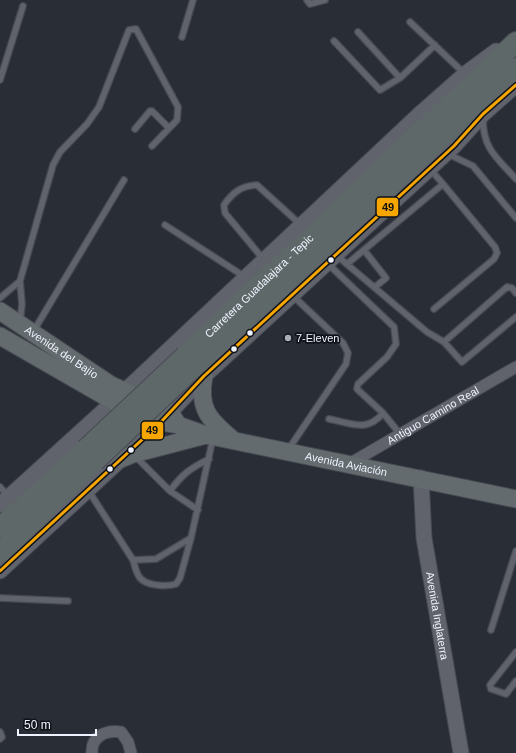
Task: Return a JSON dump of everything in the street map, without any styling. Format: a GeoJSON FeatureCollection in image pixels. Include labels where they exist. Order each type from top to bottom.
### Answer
{"type":"FeatureCollection","features":[{"type":"Feature","properties":{"kind":"highway","name":"Carretera Guadalajara - Tepic"},"geometry":{"type":"LineString","coordinates":[[0,553],[91,455],[189,360],[469,78],[516,42]]}},
{"type":"Feature","properties":{"kind":"highway","name":"Carretera Guadalajara - Tepic"},"geometry":{"type":"LineString","coordinates":[[189,360],[516,68]]}},
{"type":"Feature","properties":{"kind":"highway","name":"Carretera Guadalajara - Tepic"},"geometry":{"type":"LineString","coordinates":[[0,528],[91,455]]}},
{"type":"Feature","properties":{"kind":"main road"},"geometry":{"type":"LineString","coordinates":[[0,571],[92,486],[169,420],[189,360],[245,277],[301,225],[516,36]]}},
{"type":"Feature","properties":{"kind":"main road"},"geometry":{"type":"LineString","coordinates":[[3,496],[67,445],[118,396],[189,360],[292,295],[446,153],[483,114],[516,85]]}},
{"type":"Feature","properties":{"kind":"main road","name":"Avenida del Bajío"},"geometry":{"type":"LineString","coordinates":[[0,311],[26,328],[118,396]]}},
{"type":"Feature","properties":{"kind":"main road","name":"Avenida del Bajío"},"geometry":{"type":"LineString","coordinates":[[0,336],[118,396]]}},
{"type":"Feature","properties":{"kind":"main road"},"geometry":{"type":"LineString","coordinates":[[189,360],[201,392],[204,407],[211,420],[232,439]]}},
{"type":"Feature","properties":{"kind":"main road","name":"Avenida Aviación"},"geometry":{"type":"LineString","coordinates":[[118,396],[169,420],[210,435],[516,499]]}},
{"type":"Feature","properties":{"kind":"main road"},"geometry":{"type":"LineString","coordinates":[[127,456],[210,435]]}},
{"type":"Feature","properties":{"kind":"main road"},"geometry":{"type":"LineString","coordinates":[[67,445],[88,444],[100,450],[103,455],[104,467],[92,486]]}},
{"type":"Feature","properties":{"kind":"main road","name":"Avenida Inglaterra"},"geometry":{"type":"LineString","coordinates":[[421,478],[424,538],[461,753]]}},
{"type":"Feature","properties":{"kind":"street","name":"Antiguo Camino Real"},"geometry":{"type":"LineString","coordinates":[[349,464],[516,366]]}},
{"type":"Feature","properties":{"kind":"street"},"geometry":{"type":"LineString","coordinates":[[92,753],[96,738],[103,733],[112,731],[121,732],[128,742],[131,753]]}},
{"type":"Feature","properties":{"kind":"lane"},"geometry":{"type":"LineString","coordinates":[[182,37],[193,0]]}},
{"type":"Feature","properties":{"kind":"lane"},"geometry":{"type":"LineString","coordinates":[[307,0],[310,4],[325,0]]}},
{"type":"Feature","properties":{"kind":"lane"},"geometry":{"type":"LineString","coordinates":[[0,80],[23,6]]}},
{"type":"Feature","properties":{"kind":"lane"},"geometry":{"type":"LineString","coordinates":[[410,22],[469,78]]}},
{"type":"Feature","properties":{"kind":"lane"},"geometry":{"type":"LineString","coordinates":[[26,328],[20,281],[53,165],[60,152],[87,124],[99,107],[129,30],[132,29],[136,29],[178,107],[177,120],[152,146]]}},
{"type":"Feature","properties":{"kind":"lane"},"geometry":{"type":"LineString","coordinates":[[358,32],[400,78]]}},
{"type":"Feature","properties":{"kind":"lane"},"geometry":{"type":"LineString","coordinates":[[334,41],[380,90],[400,78],[435,46]]}},
{"type":"Feature","properties":{"kind":"lane"},"geometry":{"type":"LineString","coordinates":[[135,129],[150,111],[152,111],[169,128]]}},
{"type":"Feature","properties":{"kind":"lane"},"geometry":{"type":"LineString","coordinates":[[483,114],[483,130],[489,149],[516,179]]}},
{"type":"Feature","properties":{"kind":"lane"},"geometry":{"type":"LineString","coordinates":[[446,153],[473,166],[516,218]]}},
{"type":"Feature","properties":{"kind":"lane"},"geometry":{"type":"LineString","coordinates":[[430,168],[495,247],[497,254],[494,259],[434,309]]}},
{"type":"Feature","properties":{"kind":"lane"},"geometry":{"type":"LineString","coordinates":[[26,328],[124,180]]}},
{"type":"Feature","properties":{"kind":"lane"},"geometry":{"type":"LineString","coordinates":[[347,264],[443,184]]}},
{"type":"Feature","properties":{"kind":"lane"},"geometry":{"type":"LineString","coordinates":[[264,260],[225,213],[224,205],[231,194],[245,186],[256,185],[301,225]]}},
{"type":"Feature","properties":{"kind":"lane"},"geometry":{"type":"LineString","coordinates":[[165,225],[245,277]]}},
{"type":"Feature","properties":{"kind":"lane"},"geometry":{"type":"LineString","coordinates":[[364,250],[386,278],[375,287]]}},
{"type":"Feature","properties":{"kind":"lane"},"geometry":{"type":"LineString","coordinates":[[331,259],[347,264],[427,332],[444,342],[460,361],[464,362],[516,317]]}},
{"type":"Feature","properties":{"kind":"lane"},"geometry":{"type":"LineString","coordinates":[[331,259],[394,327],[396,344],[387,357],[358,384],[357,389],[383,413],[400,434]]}},
{"type":"Feature","properties":{"kind":"lane"},"geometry":{"type":"LineString","coordinates":[[0,298],[20,281]]}},
{"type":"Feature","properties":{"kind":"lane"},"geometry":{"type":"LineString","coordinates":[[444,342],[508,287],[512,288],[516,293]]}},
{"type":"Feature","properties":{"kind":"lane"},"geometry":{"type":"LineString","coordinates":[[288,451],[346,364],[348,353],[343,343],[292,295]]}},
{"type":"Feature","properties":{"kind":"lane"},"geometry":{"type":"LineString","coordinates":[[329,419],[364,426],[376,422],[383,413]]}},
{"type":"Feature","properties":{"kind":"lane"},"geometry":{"type":"LineString","coordinates":[[92,486],[133,560],[137,572],[144,582],[168,587],[176,584],[180,578],[198,510],[209,459],[210,435]]}},
{"type":"Feature","properties":{"kind":"lane"},"geometry":{"type":"LineString","coordinates":[[127,456],[170,491],[198,510]]}},
{"type":"Feature","properties":{"kind":"lane"},"geometry":{"type":"LineString","coordinates":[[170,491],[179,477],[188,470],[209,459]]}},
{"type":"Feature","properties":{"kind":"lane"},"geometry":{"type":"LineString","coordinates":[[133,560],[156,559],[191,538]]}},
{"type":"Feature","properties":{"kind":"lane"},"geometry":{"type":"LineString","coordinates":[[492,630],[515,560],[516,551]]}},
{"type":"Feature","properties":{"kind":"lane"},"geometry":{"type":"LineString","coordinates":[[0,598],[68,601]]}},
{"type":"Feature","properties":{"kind":"lane"},"geometry":{"type":"LineString","coordinates":[[516,652],[490,684],[491,689],[506,694],[516,681]]}},
{"type":"Feature","properties":{"kind":"lane"},"geometry":{"type":"LineString","coordinates":[[0,732],[2,736],[0,740]]}},
{"type":"Feature","properties":{"kind":"transit line","name":"49"},"geometry":{"type":"LineString","coordinates":[[0,571],[159,424],[204,376],[454,146],[483,114],[516,85]]}},
{"type":"Feature","properties":{"kind":"place","name":"7-Eleven"},"geometry":{"type":"Point","coordinates":[288,338]}}]}
